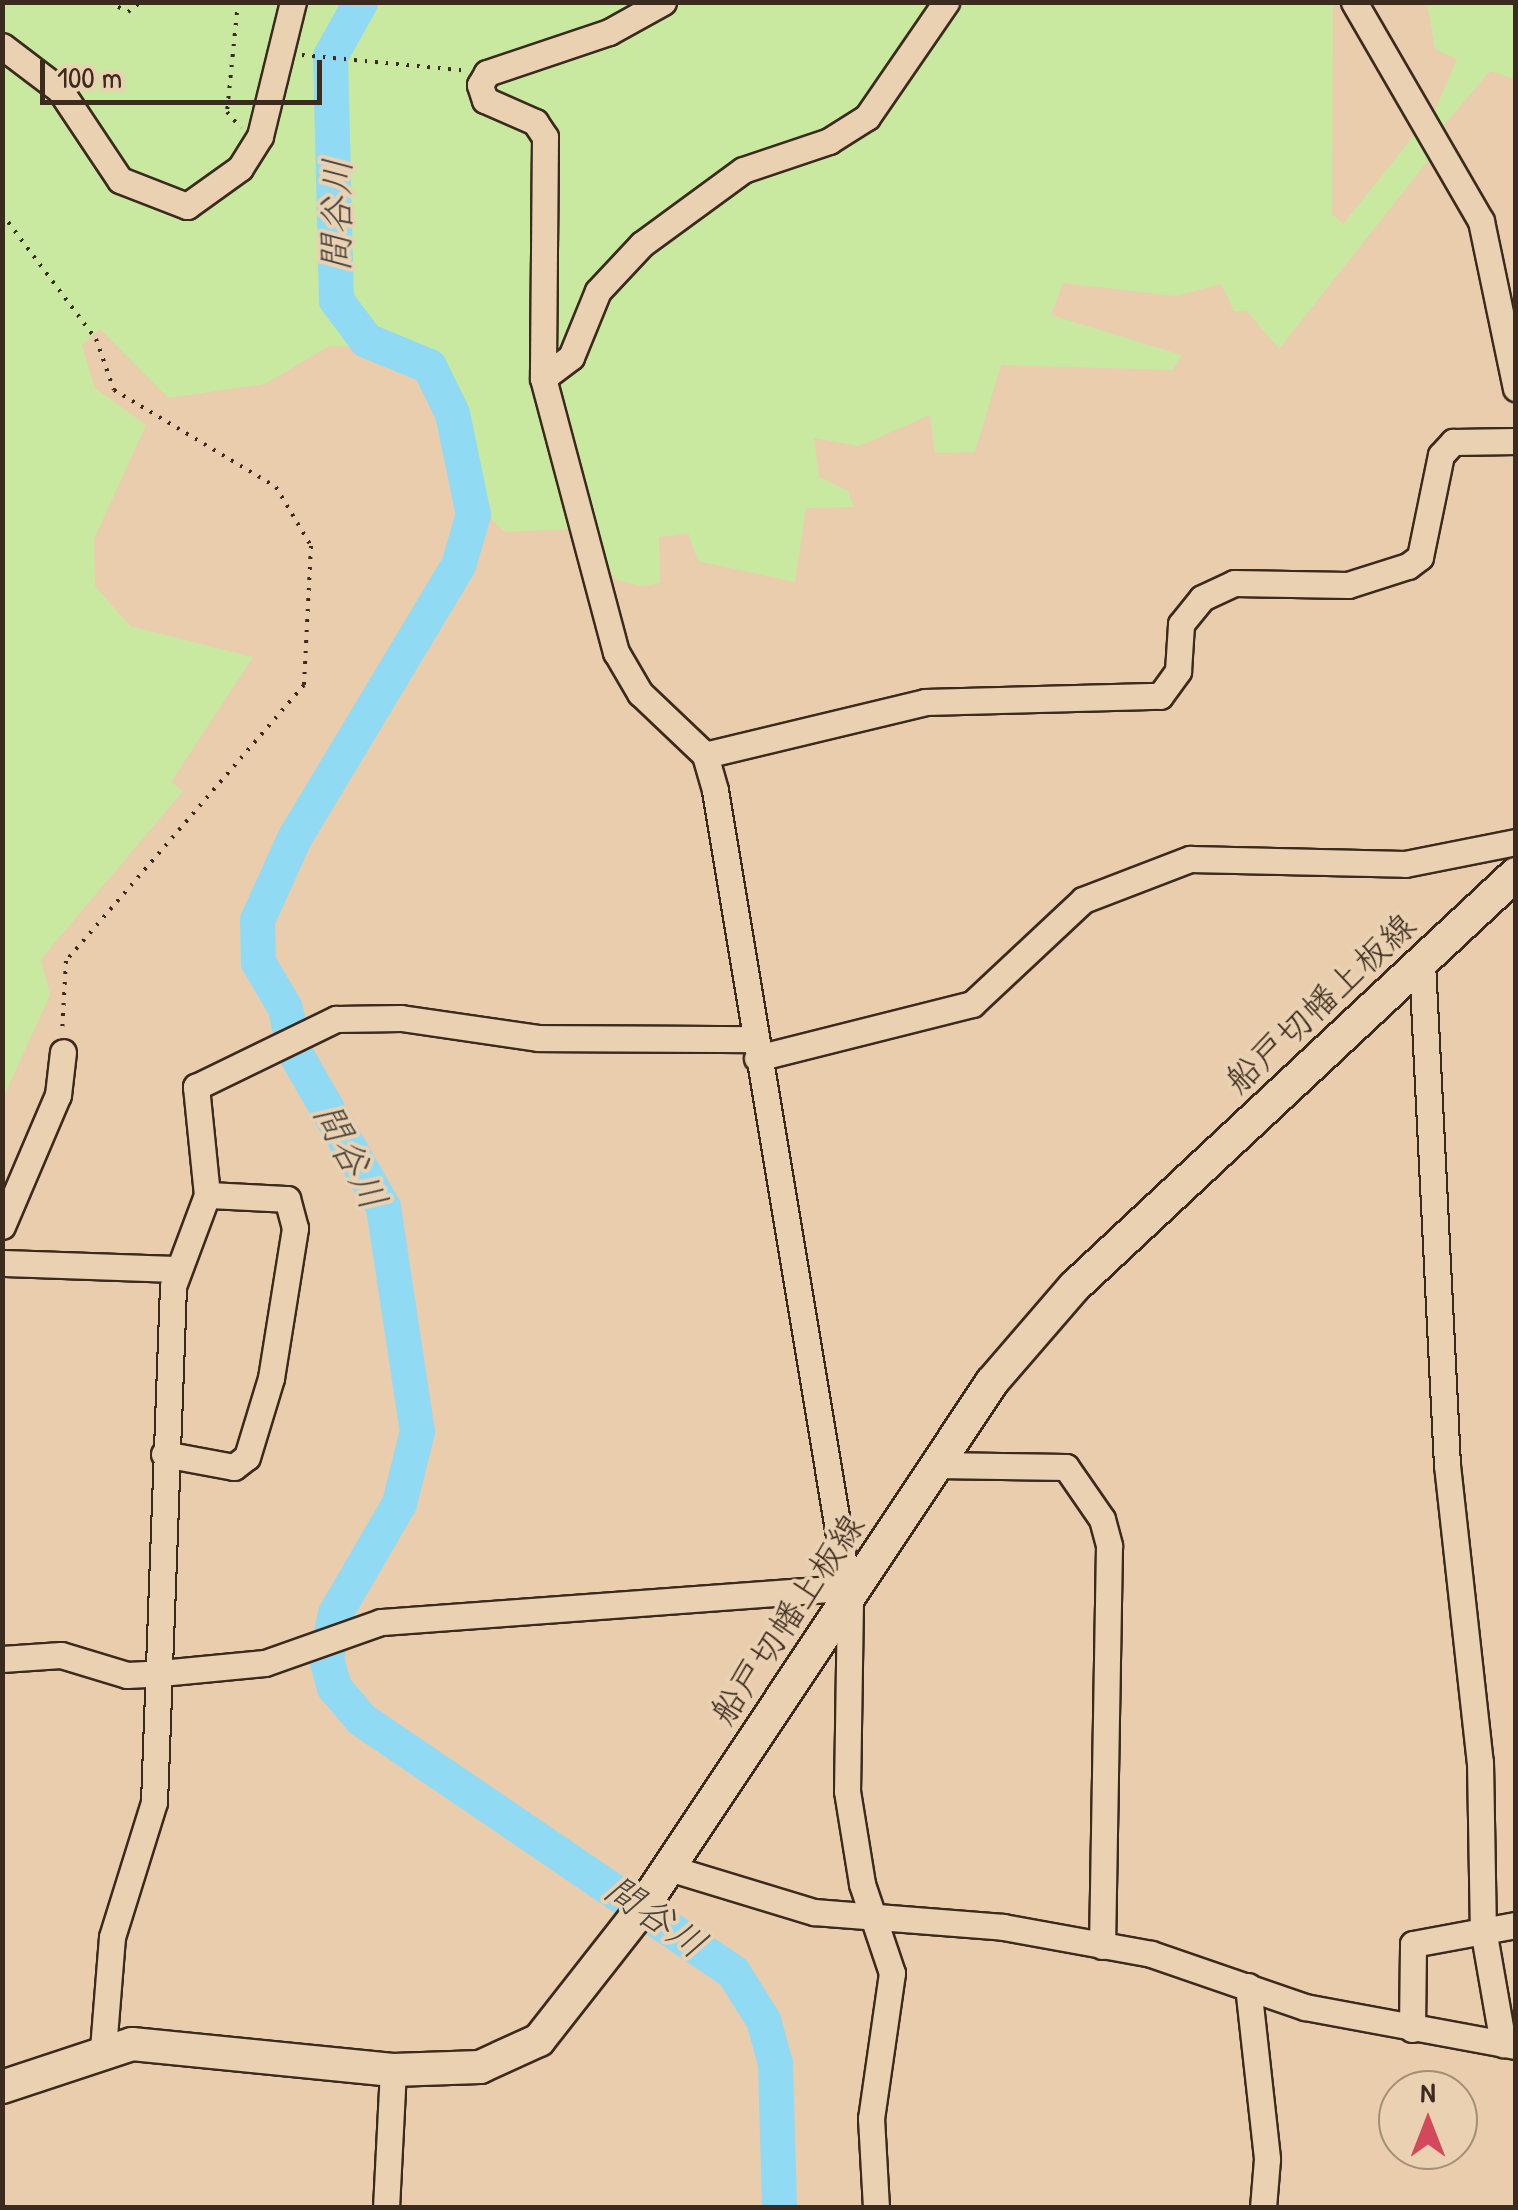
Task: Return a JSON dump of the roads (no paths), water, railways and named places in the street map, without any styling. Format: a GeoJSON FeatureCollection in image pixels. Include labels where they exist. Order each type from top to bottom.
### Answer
{"type":"FeatureCollection","features":[{"type":"Feature","properties":{"kind":"main road","name":"船戸切幡上板線"},"geometry":{"type":"LineString","coordinates":[[2,2088],[103,2050],[173,2046],[393,2070],[480,2067],[539,2040],[644,1905],[936,1465],[1074,1287],[1516,874]]}},
{"type":"Feature","properties":{"kind":"street"},"geometry":{"type":"LineString","coordinates":[[2,46],[60,90],[120,180],[162,203],[186,206],[214,193],[260,136],[293,2]]}},
{"type":"Feature","properties":{"kind":"street"},"geometry":{"type":"LineString","coordinates":[[663,2],[609,32],[487,73],[480,85],[485,100],[534,122],[545,137],[543,378],[616,652],[640,693],[705,755],[848,1594],[847,1791],[892,1973],[871,2118],[876,2208]]}},
{"type":"Feature","properties":{"kind":"street"},"geometry":{"type":"LineString","coordinates":[[543,378],[571,356],[598,292],[642,244],[743,170],[829,141],[866,116],[946,2]]}},
{"type":"Feature","properties":{"kind":"street"},"geometry":{"type":"LineString","coordinates":[[1354,2],[1481,221],[1506,297],[1516,388]]}},
{"type":"Feature","properties":{"kind":"street"},"geometry":{"type":"LineString","coordinates":[[705,755],[925,702],[1160,696],[1178,671],[1182,624],[1202,598],[1234,584],[1317,589],[1408,566],[1420,557],[1441,455],[1453,442],[1516,441]]}},
{"type":"Feature","properties":{"kind":"street"},"geometry":{"type":"LineString","coordinates":[[103,2050],[112,1937],[154,1802],[161,1673],[164,1454],[177,1269],[197,1239],[207,1195],[196,1087],[291,1035],[400,1018],[538,1038],[756,1048],[972,1004],[1083,900],[1190,859],[1405,864],[1516,842]]}},
{"type":"Feature","properties":{"kind":"street"},"geometry":{"type":"LineString","coordinates":[[669,1868],[765,1901],[1102,1946],[1412,2029],[1509,2044],[1483,1929],[1480,1762],[1436,1311],[1430,996],[1422,964]]}},
{"type":"Feature","properties":{"kind":"street"},"geometry":{"type":"LineString","coordinates":[[2,1226],[48,1124],[63,1052]]}},
{"type":"Feature","properties":{"kind":"street"},"geometry":{"type":"LineString","coordinates":[[164,1454],[234,1467],[247,1457],[271,1378],[295,1228],[287,1199],[207,1195]]}},
{"type":"Feature","properties":{"kind":"street"},"geometry":{"type":"LineString","coordinates":[[2,1263],[177,1269]]}},
{"type":"Feature","properties":{"kind":"street"},"geometry":{"type":"LineString","coordinates":[[936,1465],[1066,1467],[1102,1519],[1109,1546],[1102,1946]]}},
{"type":"Feature","properties":{"kind":"street"},"geometry":{"type":"LineString","coordinates":[[2,1658],[61,1655],[127,1675],[161,1673],[265,1663],[381,1622],[848,1594]]}},
{"type":"Feature","properties":{"kind":"street"},"geometry":{"type":"LineString","coordinates":[[1412,2029],[1413,1944],[1516,1925]]}},
{"type":"Feature","properties":{"kind":"street"},"geometry":{"type":"LineString","coordinates":[[1248,1986],[1267,2158],[1263,2208]]}},
{"type":"Feature","properties":{"kind":"street"},"geometry":{"type":"LineString","coordinates":[[386,2208],[393,2070]]}},
{"type":"Feature","properties":{"kind":"waterway","name":"間谷川"},"geometry":{"type":"LineString","coordinates":[[360,2],[330,56],[336,300],[366,340],[429,366],[452,413],[473,514],[458,565],[294,838],[257,920],[258,962],[285,1008],[294,1051],[383,1207],[417,1431],[399,1503],[335,1613],[326,1658],[334,1687],[361,1719],[733,1972],[763,2020],[775,2063],[779,2208]]}}]}
